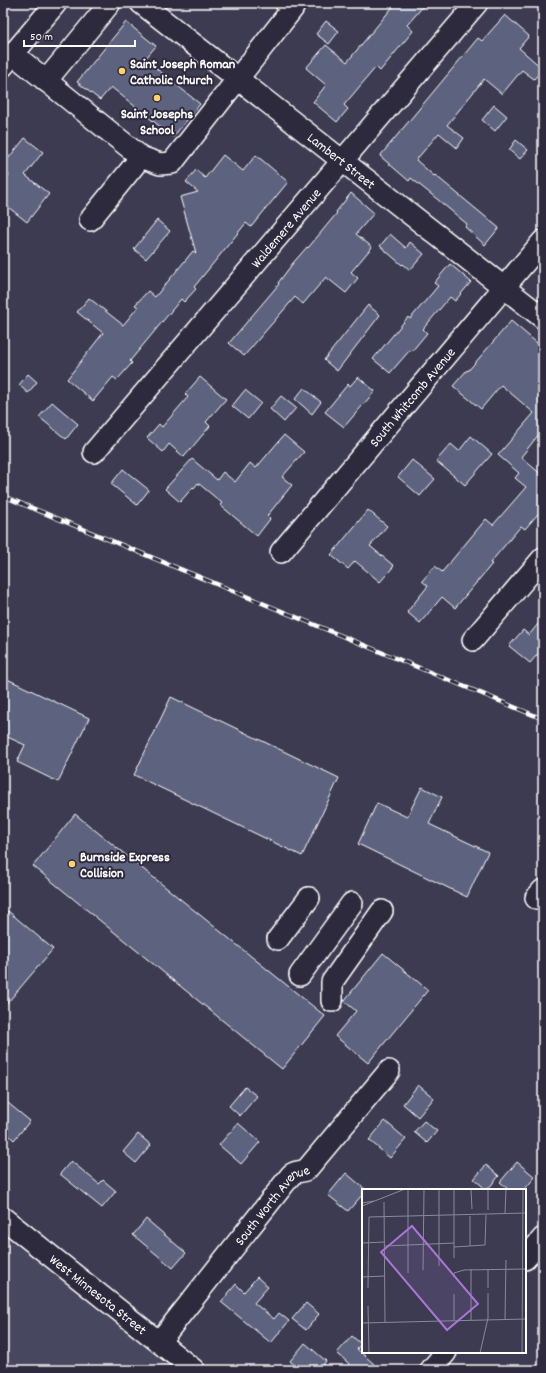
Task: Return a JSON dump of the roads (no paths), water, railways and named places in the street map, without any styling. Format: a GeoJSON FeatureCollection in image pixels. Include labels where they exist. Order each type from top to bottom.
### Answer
{"type":"FeatureCollection","features":[{"type":"Feature","properties":{"kind":"street"},"geometry":{"type":"LineString","coordinates":[[56,3],[8,60],[46,81],[141,157],[160,164],[172,163],[238,79],[293,8],[286,3]]}},
{"type":"Feature","properties":{"kind":"street"},"geometry":{"type":"LineString","coordinates":[[46,81],[110,3]]}},
{"type":"Feature","properties":{"kind":"street","name":"Lambert Street"},"geometry":{"type":"LineString","coordinates":[[141,3],[543,318]]}},
{"type":"Feature","properties":{"kind":"street","name":"Waldemere Avenue"},"geometry":{"type":"LineString","coordinates":[[94,452],[477,3]]}},
{"type":"Feature","properties":{"kind":"street"},"geometry":{"type":"LineString","coordinates":[[90,220],[141,157]]}},
{"type":"Feature","properties":{"kind":"street","name":"South Whitcomb Avenue"},"geometry":{"type":"LineString","coordinates":[[281,552],[543,241]]}},
{"type":"Feature","properties":{"kind":"street"},"geometry":{"type":"LineString","coordinates":[[473,640],[543,558]]}},
{"type":"Feature","properties":{"kind":"street"},"geometry":{"type":"LineString","coordinates":[[278,939],[309,898]]}},
{"type":"Feature","properties":{"kind":"street"},"geometry":{"type":"LineString","coordinates":[[300,975],[352,903]]}},
{"type":"Feature","properties":{"kind":"street"},"geometry":{"type":"LineString","coordinates":[[332,1001],[332,982],[382,911]]}},
{"type":"Feature","properties":{"kind":"street","name":"South Worth Avenue"},"geometry":{"type":"LineString","coordinates":[[159,1342],[290,1175],[294,1172],[307,1169],[389,1071]]}},
{"type":"Feature","properties":{"kind":"street","name":"West Minnesota Street"},"geometry":{"type":"LineString","coordinates":[[3,1218],[194,1370]]}},
{"type":"Feature","properties":{"kind":"street"},"geometry":{"type":"LineString","coordinates":[[526,1258],[543,1238]]}},
{"type":"Feature","properties":{"kind":"street"},"geometry":{"type":"LineString","coordinates":[[431,1370],[445,1353]]}},
{"type":"Feature","properties":{"kind":"railway"},"geometry":{"type":"LineString","coordinates":[[3,496],[543,719]]}},
{"type":"Feature","properties":{"kind":"place","name":"Saint Joseph Roman Catholic Church"},"geometry":{"type":"Point","coordinates":[122,71]}},
{"type":"Feature","properties":{"kind":"place","name":"Saint Josephs School"},"geometry":{"type":"Point","coordinates":[157,98]}},
{"type":"Feature","properties":{"kind":"place","name":"Burnside Express Collision"},"geometry":{"type":"Point","coordinates":[72,864]}}]}
